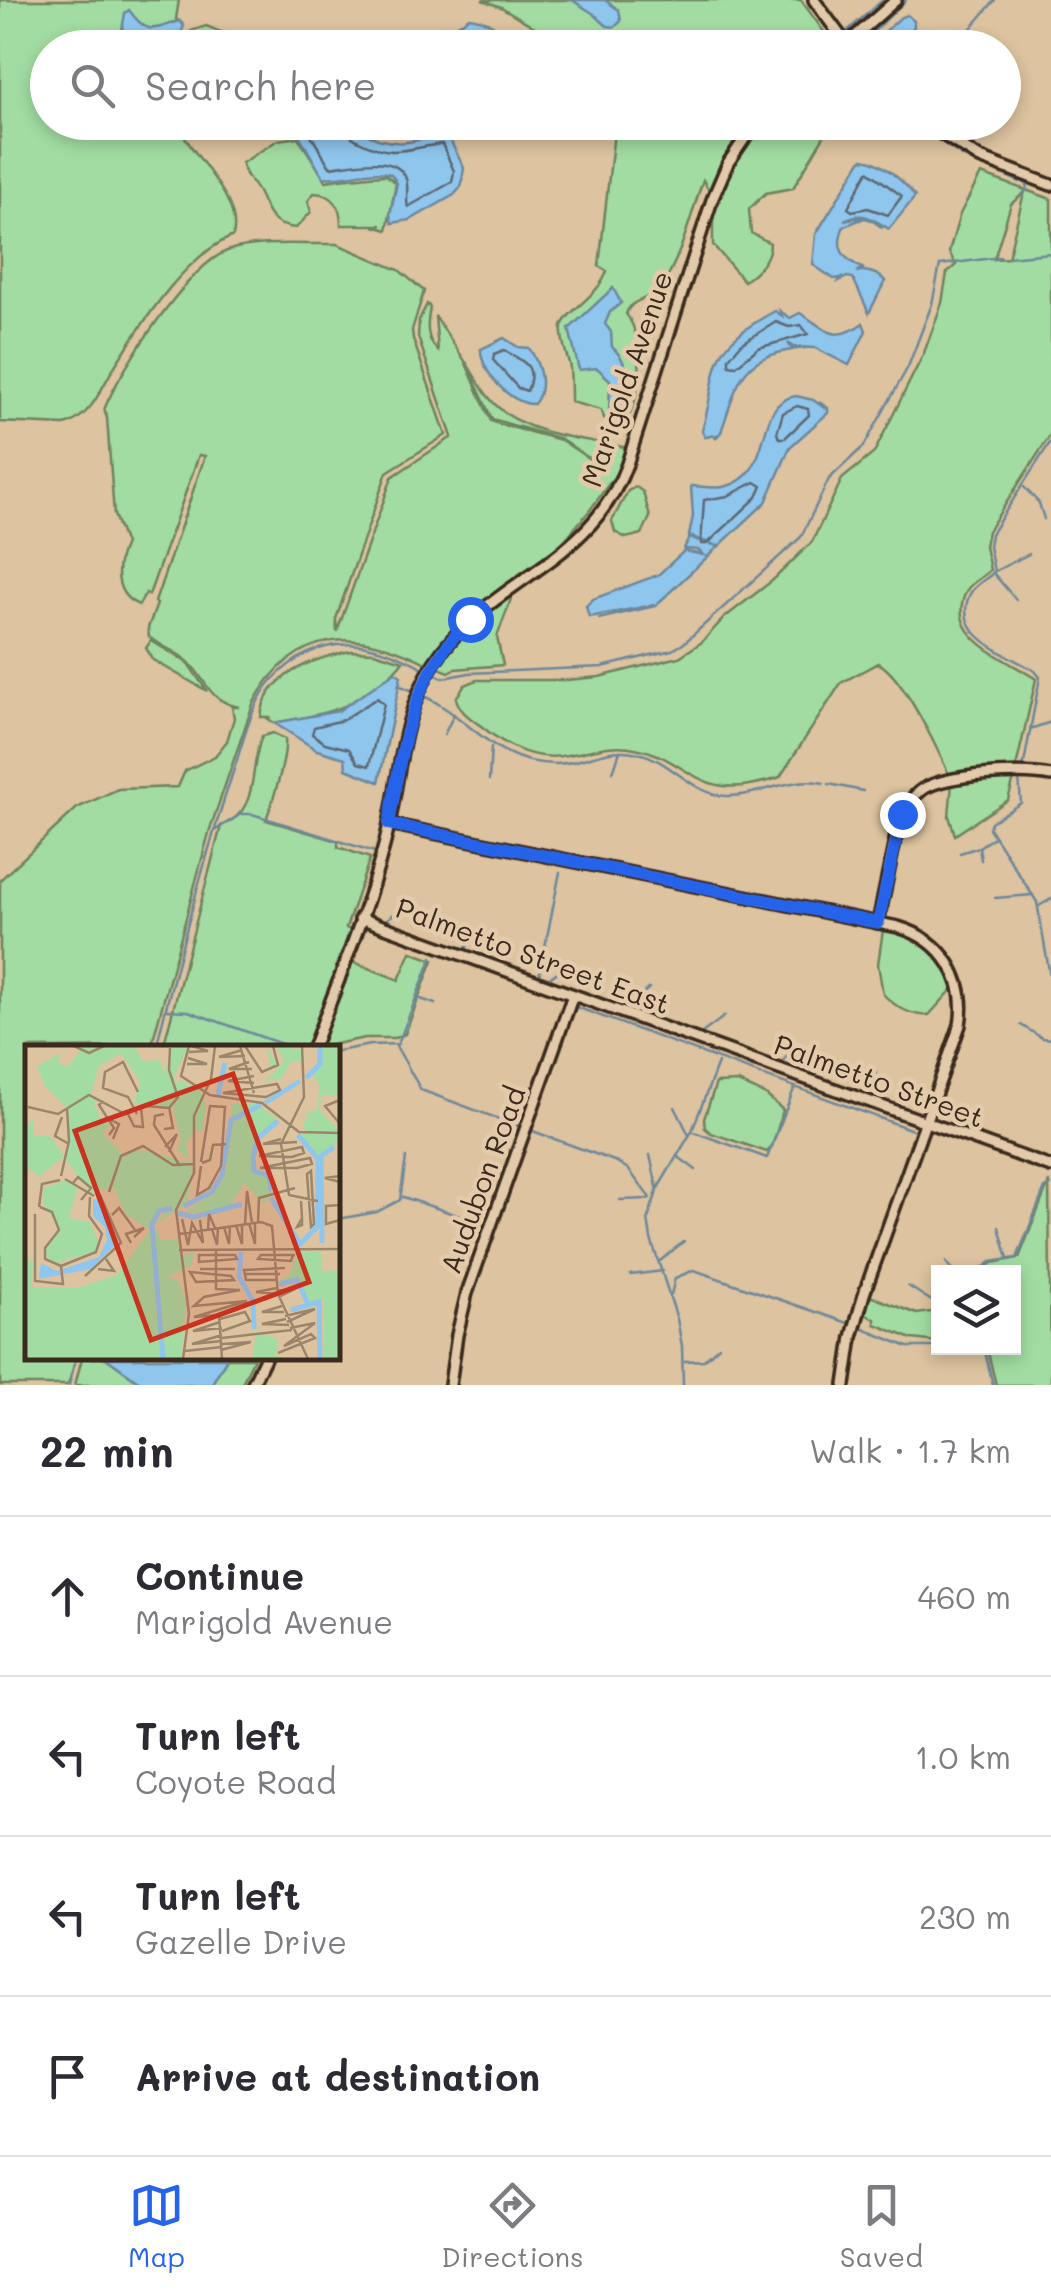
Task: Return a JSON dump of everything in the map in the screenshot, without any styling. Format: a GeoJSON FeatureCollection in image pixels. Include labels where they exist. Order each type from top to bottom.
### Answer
{"type":"FeatureCollection","features":[{"type":"Feature","properties":{"kind":"street"},"geometry":{"type":"LineString","coordinates":[[814,0],[835,30]]}},
{"type":"Feature","properties":{"kind":"street"},"geometry":{"type":"LineString","coordinates":[[863,30],[896,0]]}},
{"type":"Feature","properties":{"kind":"street","name":"Marigold Avenue"},"geometry":{"type":"LineString","coordinates":[[315,1045],[389,824],[407,727],[429,671],[470,619],[575,543],[610,500],[626,464],[712,200],[728,163],[744,140]]}},
{"type":"Feature","properties":{"kind":"street"},"geometry":{"type":"LineString","coordinates":[[952,140],[988,162],[1051,185]]}},
{"type":"Feature","properties":{"kind":"street"},"geometry":{"type":"LineString","coordinates":[[878,923],[900,821],[917,793],[947,781],[1023,773],[1051,776]]}},
{"type":"Feature","properties":{"kind":"street"},"geometry":{"type":"LineString","coordinates":[[389,824],[907,930],[932,944],[950,965],[960,986],[959,1029],[862,1303],[845,1385]]}},
{"type":"Feature","properties":{"kind":"street","name":"Palmetto Street East"},"geometry":{"type":"LineString","coordinates":[[360,918],[692,1037]]}},
{"type":"Feature","properties":{"kind":"street","name":"Audubon Road"},"geometry":{"type":"LineString","coordinates":[[450,1385],[467,1293],[573,995]]}},
{"type":"Feature","properties":{"kind":"street","name":"Palmetto Street"},"geometry":{"type":"LineString","coordinates":[[692,1037],[1051,1168]]}},
{"type":"Feature","properties":{"kind":"street"},"geometry":{"type":"LineString","coordinates":[[252,1385],[264,1360]]}},
{"type":"Feature","properties":{"kind":"green space"},"geometry":{"type":"Polygon","coordinates":[[[0,0],[179,0],[176,19],[183,24],[181,30],[30,30],[30,140],[187,140],[230,207],[233,236],[199,258],[168,290],[90,407],[75,421],[65,425],[0,422],[0,0]]]}},
{"type":"Feature","properties":{"kind":"green space"},"geometry":{"type":"Polygon","coordinates":[[[482,0],[801,0],[823,30],[540,30],[482,0]]]}},
{"type":"Feature","properties":{"kind":"green space"},"geometry":{"type":"Polygon","coordinates":[[[278,140],[300,140],[326,181],[386,175],[396,183],[387,230],[374,226],[382,225],[341,225],[335,203],[314,193],[308,201],[311,212],[296,228],[280,224],[271,217],[242,163],[278,140]]]}},
{"type":"Feature","properties":{"kind":"green space"},"geometry":{"type":"Polygon","coordinates":[[[613,140],[743,140],[712,196],[703,180],[681,248],[662,286],[633,304],[626,314],[636,338],[639,370],[635,401],[622,424],[604,418],[601,410],[571,402],[570,368],[562,327],[603,280],[607,271],[599,266],[613,140]]]}},
{"type":"Feature","properties":{"kind":"green space"},"geometry":{"type":"Polygon","coordinates":[[[746,140],[822,140],[793,188],[766,193],[749,209],[751,233],[770,243],[762,265],[744,281],[713,245],[716,195],[746,140]]]}},
{"type":"Feature","properties":{"kind":"green space"},"geometry":{"type":"Polygon","coordinates":[[[981,174],[1051,199],[1051,434],[988,531],[985,546],[990,570],[969,587],[962,606],[963,621],[981,644],[1036,679],[1015,772],[951,779],[909,698],[878,663],[841,683],[780,777],[750,785],[716,785],[652,753],[627,747],[560,756],[535,755],[502,741],[466,714],[456,698],[465,685],[477,680],[599,677],[679,657],[702,642],[812,542],[842,479],[874,453],[924,353],[942,303],[947,273],[956,265],[949,252],[960,214],[981,174]],[[1024,193],[1011,204],[994,259],[1008,258],[1024,193]]]}},
{"type":"Feature","properties":{"kind":"green space"},"geometry":{"type":"Polygon","coordinates":[[[281,244],[337,244],[399,270],[424,291],[413,339],[446,435],[387,472],[336,619],[337,632],[392,477],[452,437],[418,337],[419,320],[427,304],[431,341],[438,351],[435,316],[465,361],[491,421],[561,440],[603,468],[561,439],[492,419],[466,362],[489,398],[512,418],[561,436],[629,448],[624,463],[590,510],[544,564],[492,599],[430,665],[379,645],[331,641],[309,647],[270,678],[253,704],[210,829],[152,1045],[25,1045],[25,1360],[75,1360],[68,1385],[0,1385],[0,880],[77,808],[118,789],[178,787],[185,771],[215,756],[227,741],[234,718],[232,707],[239,707],[219,699],[193,666],[149,637],[155,602],[205,456],[199,455],[149,595],[146,593],[139,605],[124,594],[119,579],[119,561],[125,544],[114,515],[104,410],[156,322],[193,277],[227,251],[281,244]]]}},
{"type":"Feature","properties":{"kind":"green space"},"geometry":{"type":"Polygon","coordinates":[[[636,487],[643,492],[650,517],[642,534],[626,538],[615,532],[612,521],[628,491],[636,487]]]}},
{"type":"Feature","properties":{"kind":"green space"},"geometry":{"type":"Polygon","coordinates":[[[515,588],[497,637],[503,665],[449,672],[434,666],[452,641],[515,588]]]}},
{"type":"Feature","properties":{"kind":"green space"},"geometry":{"type":"Polygon","coordinates":[[[151,641],[187,662],[207,691],[153,660],[146,648],[151,641]]]}},
{"type":"Feature","properties":{"kind":"green space"},"geometry":{"type":"Polygon","coordinates":[[[351,651],[374,652],[403,661],[376,688],[346,706],[274,723],[267,718],[271,717],[261,717],[264,702],[281,680],[307,664],[351,651]]]}},
{"type":"Feature","properties":{"kind":"green space"},"geometry":{"type":"Polygon","coordinates":[[[273,733],[285,739],[279,779],[266,820],[338,841],[338,847],[370,858],[346,928],[353,931],[313,1045],[164,1045],[221,826],[234,819],[248,800],[262,736],[273,733]]]}},
{"type":"Feature","properties":{"kind":"green space"},"geometry":{"type":"Polygon","coordinates":[[[1015,775],[1008,800],[955,835],[949,816],[952,783],[1015,775]]]}},
{"type":"Feature","properties":{"kind":"green space"},"geometry":{"type":"Polygon","coordinates":[[[883,930],[907,936],[927,947],[943,963],[956,985],[929,1015],[904,1010],[883,994],[878,964],[883,930]]]}},
{"type":"Feature","properties":{"kind":"green space"},"geometry":{"type":"Polygon","coordinates":[[[411,952],[433,960],[405,1034],[316,1045],[348,960],[399,980],[411,952]]]}},
{"type":"Feature","properties":{"kind":"green space"},"geometry":{"type":"Polygon","coordinates":[[[738,1082],[766,1095],[783,1110],[767,1152],[705,1128],[704,1119],[716,1083],[738,1082]]]}},
{"type":"Feature","properties":{"kind":"green space"},"geometry":{"type":"Polygon","coordinates":[[[1049,1182],[1051,1385],[996,1385],[989,1355],[1021,1355],[1021,1265],[989,1265],[1019,1258],[1049,1182]]]}},
{"type":"Feature","properties":{"kind":"green space"},"geometry":{"type":"Polygon","coordinates":[[[870,1296],[917,1314],[931,1312],[931,1341],[912,1339],[875,1324],[875,1319],[865,1314],[870,1296]]]}},
{"type":"Feature","properties":{"kind":"green space"},"geometry":{"type":"Polygon","coordinates":[[[81,1360],[109,1360],[144,1385],[75,1385],[81,1360]]]}},
{"type":"Feature","properties":{"kind":"green space"},"geometry":{"type":"Polygon","coordinates":[[[226,1360],[253,1360],[241,1385],[211,1385],[226,1360]]]}},
{"type":"Feature","properties":{"kind":"water"},"geometry":{"type":"Polygon","coordinates":[[[572,0],[605,0],[619,10],[621,21],[615,27],[607,26],[572,0]]]}},
{"type":"Feature","properties":{"kind":"water"},"geometry":{"type":"Polygon","coordinates":[[[129,10],[146,27],[180,21],[184,26],[182,30],[122,30],[129,10]]]}},
{"type":"Feature","properties":{"kind":"water"},"geometry":{"type":"Polygon","coordinates":[[[907,15],[914,21],[914,27],[887,30],[907,15]]]}},
{"type":"Feature","properties":{"kind":"water"},"geometry":{"type":"Polygon","coordinates":[[[469,17],[500,30],[455,30],[469,17]]]}},
{"type":"Feature","properties":{"kind":"water"},"geometry":{"type":"Polygon","coordinates":[[[302,140],[450,140],[464,168],[461,187],[454,195],[410,220],[392,223],[397,183],[391,174],[323,177],[302,140]]]}},
{"type":"Feature","properties":{"kind":"water"},"geometry":{"type":"Polygon","coordinates":[[[862,159],[892,173],[915,197],[889,229],[863,216],[844,220],[864,218],[844,226],[842,252],[864,269],[857,272],[872,273],[885,281],[869,313],[853,278],[839,281],[841,278],[834,279],[813,265],[816,234],[862,159]]]}},
{"type":"Feature","properties":{"kind":"water"},"geometry":{"type":"Polygon","coordinates":[[[613,288],[621,303],[610,312],[605,324],[629,380],[627,399],[616,414],[609,412],[610,380],[597,368],[579,370],[569,329],[613,288]]]}},
{"type":"Feature","properties":{"kind":"water"},"geometry":{"type":"Polygon","coordinates":[[[775,311],[790,318],[800,313],[837,334],[863,323],[866,331],[849,365],[815,348],[793,347],[788,343],[792,349],[806,348],[784,351],[755,363],[739,383],[721,432],[715,439],[717,435],[705,437],[702,431],[719,360],[736,336],[775,311]]]}},
{"type":"Feature","properties":{"kind":"water"},"geometry":{"type":"Polygon","coordinates":[[[504,338],[518,347],[529,348],[536,361],[541,383],[534,404],[507,393],[486,367],[481,349],[504,338]]]}},
{"type":"Feature","properties":{"kind":"water"},"geometry":{"type":"Polygon","coordinates":[[[796,396],[813,400],[826,409],[819,402],[828,408],[828,413],[790,447],[766,502],[655,606],[598,619],[654,605],[589,617],[586,606],[593,599],[658,575],[684,551],[703,555],[698,550],[684,549],[689,538],[718,546],[689,536],[693,516],[691,486],[719,488],[740,480],[758,455],[773,411],[782,401],[796,396]]]}},
{"type":"Feature","properties":{"kind":"water"},"geometry":{"type":"Polygon","coordinates":[[[395,672],[401,676],[379,782],[346,769],[345,758],[317,750],[274,723],[338,711],[395,672]]]}},
{"type":"Feature","properties":{"kind":"water"},"geometry":{"type":"Polygon","coordinates":[[[109,1360],[226,1360],[211,1385],[144,1385],[109,1360]]]}},
{"type":"Feature","properties":{"kind":"waterway"},"geometry":{"type":"LineString","coordinates":[[808,0],[830,30]]}},
{"type":"Feature","properties":{"kind":"waterway"},"geometry":{"type":"LineString","coordinates":[[848,30],[883,0]]}},
{"type":"Feature","properties":{"kind":"waterway"},"geometry":{"type":"LineString","coordinates":[[875,30],[906,0]]}},
{"type":"Feature","properties":{"kind":"waterway"},"geometry":{"type":"LineString","coordinates":[[969,30],[995,0]]}},
{"type":"Feature","properties":{"kind":"waterway"},"geometry":{"type":"LineString","coordinates":[[939,140],[962,156],[1020,182]]}},
{"type":"Feature","properties":{"kind":"waterway"},"geometry":{"type":"LineString","coordinates":[[1024,183],[1028,184],[1024,195]]}},
{"type":"Feature","properties":{"kind":"waterway"},"geometry":{"type":"LineString","coordinates":[[1008,257],[1051,253]]}},
{"type":"Feature","properties":{"kind":"waterway"},"geometry":{"type":"LineString","coordinates":[[432,673],[443,678],[469,673],[602,667],[683,644],[801,537],[829,479],[864,446],[908,367],[932,304],[940,265],[1000,257]]}},
{"type":"Feature","properties":{"kind":"waterway"},"geometry":{"type":"LineString","coordinates":[[1023,769],[1040,677],[985,642],[968,621],[966,609],[972,591],[994,572],[991,534],[1051,441]]}},
{"type":"Feature","properties":{"kind":"waterway"},"geometry":{"type":"LineString","coordinates":[[1024,487],[1039,503],[1044,519]]}},
{"type":"Feature","properties":{"kind":"waterway"},"geometry":{"type":"LineString","coordinates":[[995,571],[1029,554]]}},
{"type":"Feature","properties":{"kind":"waterway"},"geometry":{"type":"LineString","coordinates":[[994,574],[1016,600]]}},
{"type":"Feature","properties":{"kind":"waterway"},"geometry":{"type":"LineString","coordinates":[[157,1045],[212,838],[249,722],[265,689],[291,663],[328,646],[366,646],[425,669]]}},
{"type":"Feature","properties":{"kind":"waterway"},"geometry":{"type":"LineString","coordinates":[[398,685],[411,690]]}},
{"type":"Feature","properties":{"kind":"waterway"},"geometry":{"type":"LineString","coordinates":[[422,695],[499,748],[534,762],[566,763],[627,751],[650,757],[702,789],[726,796],[799,782],[824,783]]}},
{"type":"Feature","properties":{"kind":"waterway"},"geometry":{"type":"LineString","coordinates":[[444,735],[454,714]]}},
{"type":"Feature","properties":{"kind":"waterway"},"geometry":{"type":"LineString","coordinates":[[1030,729],[1051,722]]}},
{"type":"Feature","properties":{"kind":"waterway"},"geometry":{"type":"LineString","coordinates":[[489,780],[491,747]]}},
{"type":"Feature","properties":{"kind":"waterway"},"geometry":{"type":"LineString","coordinates":[[613,772],[620,751]]}},
{"type":"Feature","properties":{"kind":"waterway"},"geometry":{"type":"LineString","coordinates":[[1019,778],[1021,803],[991,822],[989,828],[1037,902],[1051,982]]}},
{"type":"Feature","properties":{"kind":"waterway"},"geometry":{"type":"LineString","coordinates":[[829,784],[863,791]]}},
{"type":"Feature","properties":{"kind":"waterway"},"geometry":{"type":"LineString","coordinates":[[214,831],[241,814],[252,814],[378,853]]}},
{"type":"Feature","properties":{"kind":"waterway"},"geometry":{"type":"LineString","coordinates":[[960,853],[994,837]]}},
{"type":"Feature","properties":{"kind":"waterway"},"geometry":{"type":"LineString","coordinates":[[979,847],[981,860]]}},
{"type":"Feature","properties":{"kind":"waterway"},"geometry":{"type":"LineString","coordinates":[[539,977],[560,872]]}},
{"type":"Feature","properties":{"kind":"waterway"},"geometry":{"type":"LineString","coordinates":[[995,898],[1033,895]]}},
{"type":"Feature","properties":{"kind":"waterway"},"geometry":{"type":"LineString","coordinates":[[1039,906],[1051,899]]}},
{"type":"Feature","properties":{"kind":"waterway"},"geometry":{"type":"LineString","coordinates":[[387,919],[406,905]]}},
{"type":"Feature","properties":{"kind":"waterway"},"geometry":{"type":"LineString","coordinates":[[374,918],[923,1114]]}},
{"type":"Feature","properties":{"kind":"waterway"},"geometry":{"type":"LineString","coordinates":[[464,950],[475,937]]}},
{"type":"Feature","properties":{"kind":"waterway"},"geometry":{"type":"LineString","coordinates":[[340,1051],[398,1044],[432,957]]}},
{"type":"Feature","properties":{"kind":"waterway"},"geometry":{"type":"LineString","coordinates":[[547,980],[573,960]]}},
{"type":"Feature","properties":{"kind":"waterway"},"geometry":{"type":"LineString","coordinates":[[628,1007],[649,988]]}},
{"type":"Feature","properties":{"kind":"waterway"},"geometry":{"type":"LineString","coordinates":[[418,998],[435,1004]]}},
{"type":"Feature","properties":{"kind":"waterway"},"geometry":{"type":"LineString","coordinates":[[567,1027],[576,1007],[918,1132]]}},
{"type":"Feature","properties":{"kind":"waterway"},"geometry":{"type":"LineString","coordinates":[[166,1010],[188,1011],[284,1045]]}},
{"type":"Feature","properties":{"kind":"waterway"},"geometry":{"type":"LineString","coordinates":[[702,1033],[725,1016]]}},
{"type":"Feature","properties":{"kind":"waterway"},"geometry":{"type":"LineString","coordinates":[[1021,1025],[1051,1039]]}},
{"type":"Feature","properties":{"kind":"waterway"},"geometry":{"type":"LineString","coordinates":[[555,1065],[564,1035]]}},
{"type":"Feature","properties":{"kind":"waterway"},"geometry":{"type":"LineString","coordinates":[[782,1062],[797,1045]]}},
{"type":"Feature","properties":{"kind":"waterway"},"geometry":{"type":"LineString","coordinates":[[396,1046],[421,1090],[521,1127]]}},
{"type":"Feature","properties":{"kind":"waterway"},"geometry":{"type":"LineString","coordinates":[[683,1385],[677,1319],[648,1219],[658,1188],[692,1131],[718,1063]]}},
{"type":"Feature","properties":{"kind":"waterway"},"geometry":{"type":"LineString","coordinates":[[866,1093],[876,1072]]}},
{"type":"Feature","properties":{"kind":"waterway"},"geometry":{"type":"LineString","coordinates":[[694,1132],[767,1158],[794,1089]]}},
{"type":"Feature","properties":{"kind":"waterway"},"geometry":{"type":"LineString","coordinates":[[518,1136],[529,1104]]}},
{"type":"Feature","properties":{"kind":"waterway"},"geometry":{"type":"LineString","coordinates":[[675,1107],[689,1135]]}},
{"type":"Feature","properties":{"kind":"waterway"},"geometry":{"type":"LineString","coordinates":[[530,1130],[617,1162],[628,1169],[650,1198]]}},
{"type":"Feature","properties":{"kind":"waterway"},"geometry":{"type":"LineString","coordinates":[[650,1155],[657,1187]]}},
{"type":"Feature","properties":{"kind":"waterway"},"geometry":{"type":"LineString","coordinates":[[677,1156],[696,1170]]}},
{"type":"Feature","properties":{"kind":"waterway"},"geometry":{"type":"LineString","coordinates":[[340,1219],[377,1212],[400,1200],[406,1158]]}},
{"type":"Feature","properties":{"kind":"waterway"},"geometry":{"type":"LineString","coordinates":[[501,1183],[508,1165]]}},
{"type":"Feature","properties":{"kind":"waterway"},"geometry":{"type":"LineString","coordinates":[[987,1265],[1017,1258],[1045,1188],[1051,1185]]}},
{"type":"Feature","properties":{"kind":"waterway"},"geometry":{"type":"LineString","coordinates":[[403,1197],[481,1223]]}},
{"type":"Feature","properties":{"kind":"waterway"},"geometry":{"type":"LineString","coordinates":[[620,1200],[649,1199]]}},
{"type":"Feature","properties":{"kind":"waterway"},"geometry":{"type":"LineString","coordinates":[[999,1227],[1008,1259]]}},
{"type":"Feature","properties":{"kind":"waterway"},"geometry":{"type":"LineString","coordinates":[[660,1261],[684,1241]]}},
{"type":"Feature","properties":{"kind":"waterway"},"geometry":{"type":"LineString","coordinates":[[671,1295],[675,1278],[694,1270],[851,1324]]}},
{"type":"Feature","properties":{"kind":"waterway"},"geometry":{"type":"LineString","coordinates":[[630,1275],[663,1271]]}},
{"type":"Feature","properties":{"kind":"waterway"},"geometry":{"type":"LineString","coordinates":[[908,1286],[931,1301]]}},
{"type":"Feature","properties":{"kind":"waterway"},"geometry":{"type":"LineString","coordinates":[[861,1328],[908,1347],[931,1347]]}},
{"type":"Feature","properties":{"kind":"waterway"},"geometry":{"type":"LineString","coordinates":[[685,1361],[704,1360],[719,1346]]}},
{"type":"Feature","properties":{"kind":"waterway"},"geometry":{"type":"LineString","coordinates":[[986,1355],[993,1385]]}},
{"type":"Feature","properties":{"kind":"waterway"},"geometry":{"type":"LineString","coordinates":[[69,1385],[75,1360]]}},
{"type":"Feature","properties":{"kind":"route"},"geometry":{"type":"LineString","coordinates":[[470,619],[442,651],[418,694],[407,727],[389,824],[878,923],[902,814]]}}]}
